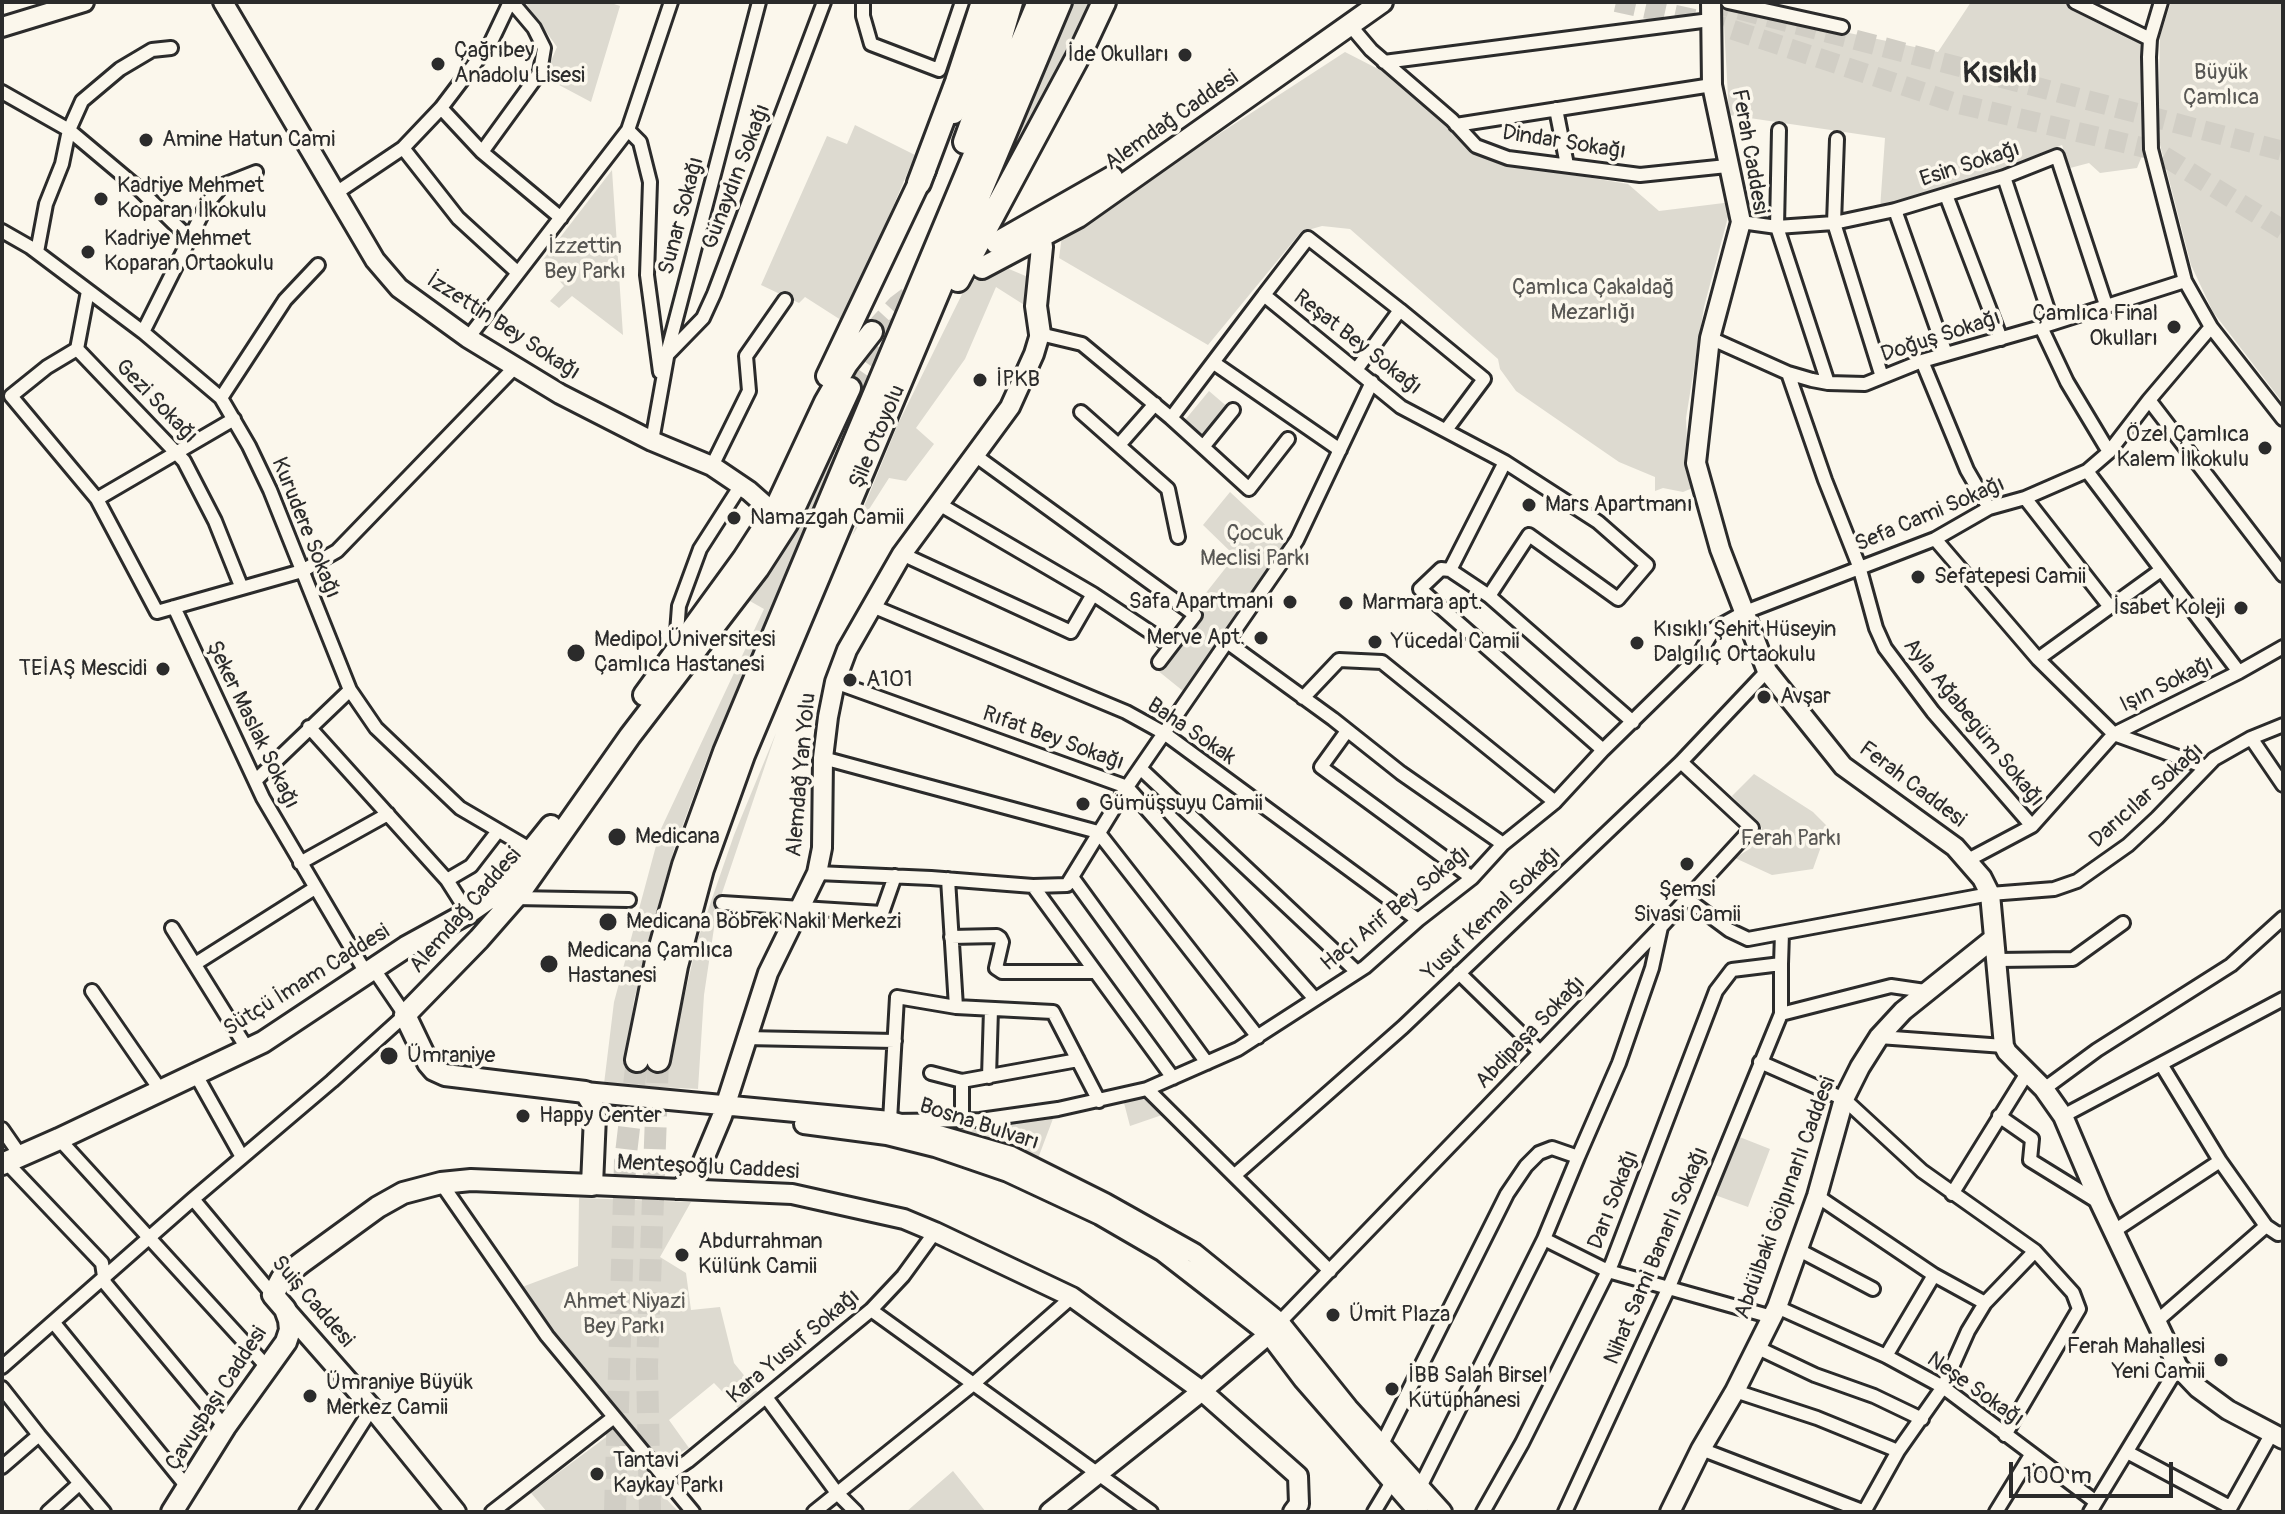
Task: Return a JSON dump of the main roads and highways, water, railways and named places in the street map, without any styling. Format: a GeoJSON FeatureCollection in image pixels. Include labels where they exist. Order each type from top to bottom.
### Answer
{"type":"FeatureCollection","features":[{"type":"Feature","properties":{"kind":"highway"},"geometry":{"type":"LineString","coordinates":[[919,183],[983,2]]}},
{"type":"Feature","properties":{"kind":"highway"},"geometry":{"type":"LineString","coordinates":[[909,310],[929,240],[992,67],[1011,2]]}},
{"type":"Feature","properties":{"kind":"highway","name":"Şile Otoyolu"},"geometry":{"type":"LineString","coordinates":[[1039,2],[719,767],[684,865],[657,961],[648,1060],[702,869],[749,740],[1060,2]]}},
{"type":"Feature","properties":{"kind":"highway"},"geometry":{"type":"LineString","coordinates":[[871,452],[1104,2]]}},
{"type":"Feature","properties":{"kind":"main road"},"geometry":{"type":"LineString","coordinates":[[802,451],[819,392],[971,79],[1003,2]]}},
{"type":"Feature","properties":{"kind":"main road","name":"Alemdağ Caddesi"},"geometry":{"type":"LineString","coordinates":[[1039,229],[1036,214],[1041,205],[1066,190],[1102,184],[1361,2]]}},
{"type":"Feature","properties":{"kind":"main road","name":"Alemdağ Caddesi"},"geometry":{"type":"LineString","coordinates":[[996,243],[1078,217],[1382,2]]}},
{"type":"Feature","properties":{"kind":"main road"},"geometry":{"type":"LineString","coordinates":[[1039,229],[1036,306],[1040,334],[1049,306],[1050,247],[1056,236],[1078,217]]}},
{"type":"Feature","properties":{"kind":"main road","name":"Alemdağ Caddesi"},"geometry":{"type":"LineString","coordinates":[[1037,281],[1027,267],[1012,261],[1004,260],[982,268],[1039,229]]}},
{"type":"Feature","properties":{"kind":"main road","name":"Alemdağ Caddesi"},"geometry":{"type":"LineString","coordinates":[[405,1015],[514,898],[538,853],[676,652],[780,518],[802,451],[832,389],[872,332]]}},
{"type":"Feature","properties":{"kind":"main road","name":"Alemdağ Caddesi"},"geometry":{"type":"LineString","coordinates":[[538,853],[758,569],[780,518],[850,388]]}},
{"type":"Feature","properties":{"kind":"main road","name":"Sütçü İmam Caddesi"},"geometry":{"type":"LineString","coordinates":[[9,1160],[248,1050],[370,970],[468,913],[498,892],[538,853]]}},
{"type":"Feature","properties":{"kind":"main road"},"geometry":{"type":"LineString","coordinates":[[468,913],[471,926],[482,932],[487,930]]}},
{"type":"Feature","properties":{"kind":"main road"},"geometry":{"type":"LineString","coordinates":[[443,927],[459,935],[464,954]]}},
{"type":"Feature","properties":{"kind":"main road","name":"Bosna Bulvarı"},"geometry":{"type":"LineString","coordinates":[[405,1015],[428,1063],[445,1075],[585,1092],[595,1116],[592,1185]]}},
{"type":"Feature","properties":{"kind":"main road","name":"Menteşoğlu Caddesi"},"geometry":{"type":"LineString","coordinates":[[279,1302],[282,1278],[378,1207],[403,1193],[441,1183],[490,1179],[592,1185]]}},
{"type":"Feature","properties":{"kind":"main road","name":"Çavuşbaşı Caddesi"},"geometry":{"type":"LineString","coordinates":[[172,1512],[225,1427],[286,1342],[290,1330],[279,1302]]}},
{"type":"Feature","properties":{"kind":"tunnel"},"geometry":{"type":"LineString","coordinates":[[1616,2],[1712,23],[1959,104],[2154,150],[2283,230]]}},
{"type":"Feature","properties":{"kind":"tunnel"},"geometry":{"type":"LineString","coordinates":[[1710,2],[2283,151]]}},
{"type":"Feature","properties":{"kind":"tunnel"},"geometry":{"type":"LineString","coordinates":[[872,332],[897,305],[924,285]]}},
{"type":"Feature","properties":{"kind":"tunnel"},"geometry":{"type":"LineString","coordinates":[[850,388],[882,342],[904,319]]}},
{"type":"Feature","properties":{"kind":"tunnel"},"geometry":{"type":"LineString","coordinates":[[615,1512],[625,1162],[637,1060]]}},
{"type":"Feature","properties":{"kind":"tunnel"},"geometry":{"type":"LineString","coordinates":[[650,1512],[647,1366],[658,1060]]}},
{"type":"Feature","properties":{"kind":"place","name":"İde Okulları"},"geometry":{"type":"Point","coordinates":[1185,55]}},
{"type":"Feature","properties":{"kind":"place","name":"Çağrıbey Anadolu Lisesi"},"geometry":{"type":"Point","coordinates":[438,64]}},
{"type":"Feature","properties":{"kind":"place","name":"Amine Hatun Cami"},"geometry":{"type":"Point","coordinates":[146,140]}},
{"type":"Feature","properties":{"kind":"place","name":"Kadriye Mehmet Koparan İlkokulu"},"geometry":{"type":"Point","coordinates":[101,199]}},
{"type":"Feature","properties":{"kind":"place","name":"Kadriye Mehmet Koparan Ortaokulu"},"geometry":{"type":"Point","coordinates":[88,252]}},
{"type":"Feature","properties":{"kind":"place","name":"Çamlıca Final Okulları"},"geometry":{"type":"Point","coordinates":[2174,327]}},
{"type":"Feature","properties":{"kind":"place","name":"İPKB"},"geometry":{"type":"Point","coordinates":[980,380]}},
{"type":"Feature","properties":{"kind":"place","name":"Özel Çamlıca Kalem İlkokulu"},"geometry":{"type":"Point","coordinates":[2265,448]}},
{"type":"Feature","properties":{"kind":"place","name":"Mars Apartmanı"},"geometry":{"type":"Point","coordinates":[1529,505]}},
{"type":"Feature","properties":{"kind":"place","name":"Namazgah Camii"},"geometry":{"type":"Point","coordinates":[734,518]}},
{"type":"Feature","properties":{"kind":"place","name":"Sefatepesi Camii"},"geometry":{"type":"Point","coordinates":[1918,577]}},
{"type":"Feature","properties":{"kind":"place","name":"Safa Apartmanı"},"geometry":{"type":"Point","coordinates":[1290,602]}},
{"type":"Feature","properties":{"kind":"place","name":"Marmara apt."},"geometry":{"type":"Point","coordinates":[1346,603]}},
{"type":"Feature","properties":{"kind":"place","name":"İsabet Koleji"},"geometry":{"type":"Point","coordinates":[2241,608]}},
{"type":"Feature","properties":{"kind":"place","name":"Merve Apt."},"geometry":{"type":"Point","coordinates":[1261,638]}},
{"type":"Feature","properties":{"kind":"place","name":"Yücedal Camii"},"geometry":{"type":"Point","coordinates":[1375,642]}},
{"type":"Feature","properties":{"kind":"place","name":"Kısıklı Şehit Hüseyin Dalgılıç Ortaokulu"},"geometry":{"type":"Point","coordinates":[1637,643]}},
{"type":"Feature","properties":{"kind":"place","name":"Medipol Üniversitesi Çamlıca Hastanesi"},"geometry":{"type":"Point","coordinates":[576,653]}},
{"type":"Feature","properties":{"kind":"place","name":"TEİAŞ Mescidi"},"geometry":{"type":"Point","coordinates":[163,669]}},
{"type":"Feature","properties":{"kind":"place","name":"A101"},"geometry":{"type":"Point","coordinates":[850,680]}},
{"type":"Feature","properties":{"kind":"place","name":"Avşar"},"geometry":{"type":"Point","coordinates":[1764,697]}},
{"type":"Feature","properties":{"kind":"place","name":"Gümüşsuyu Camii"},"geometry":{"type":"Point","coordinates":[1083,804]}},
{"type":"Feature","properties":{"kind":"place","name":"Medicana"},"geometry":{"type":"Point","coordinates":[617,837]}},
{"type":"Feature","properties":{"kind":"place","name":"Şemsi Sivasi Camii"},"geometry":{"type":"Point","coordinates":[1687,864]}},
{"type":"Feature","properties":{"kind":"place","name":"Medicana Böbrek Nakil Merkezi"},"geometry":{"type":"Point","coordinates":[608,922]}},
{"type":"Feature","properties":{"kind":"place","name":"Medicana Çamlıca Hastanesi"},"geometry":{"type":"Point","coordinates":[549,964]}},
{"type":"Feature","properties":{"kind":"place","name":"Ümraniye"},"geometry":{"type":"Point","coordinates":[389,1056]}},
{"type":"Feature","properties":{"kind":"place","name":"Happy Center"},"geometry":{"type":"Point","coordinates":[523,1116]}},
{"type":"Feature","properties":{"kind":"place","name":"Abdurrahman Külünk Camii"},"geometry":{"type":"Point","coordinates":[682,1255]}},
{"type":"Feature","properties":{"kind":"place","name":"Ümit Plaza"},"geometry":{"type":"Point","coordinates":[1333,1315]}},
{"type":"Feature","properties":{"kind":"place","name":"Ferah Mahallesi Yeni Camii"},"geometry":{"type":"Point","coordinates":[2221,1360]}},
{"type":"Feature","properties":{"kind":"place","name":"İBB Salah Birsel Kütüphanesi"},"geometry":{"type":"Point","coordinates":[1392,1389]}},
{"type":"Feature","properties":{"kind":"place","name":"Ümraniye Büyük Merkez Camii"},"geometry":{"type":"Point","coordinates":[310,1396]}},
{"type":"Feature","properties":{"kind":"place","name":"Tantavi Kaykay Parkı"},"geometry":{"type":"Point","coordinates":[597,1474]}},
{"type":"Feature","properties":{"kind":"district","name":"Kısıklı"},"geometry":{"type":"Point","coordinates":[2000,74]}},
{"type":"Feature","properties":{"kind":"park label","name":"Büyük Çamlıca"},"geometry":{"type":"Point","coordinates":[2221,86]}},
{"type":"Feature","properties":{"kind":"park label","name":"İzzettin Bey Parkı"},"geometry":{"type":"Point","coordinates":[585,260]}},
{"type":"Feature","properties":{"kind":"park label","name":"Çamlıca Çakaldağ Mezarlığı"},"geometry":{"type":"Point","coordinates":[1593,300]}},
{"type":"Feature","properties":{"kind":"park label","name":"Çocuk Meclisi Parkı"},"geometry":{"type":"Point","coordinates":[1255,546]}},
{"type":"Feature","properties":{"kind":"park label","name":"Ferah Parkı"},"geometry":{"type":"Point","coordinates":[1791,839]}},
{"type":"Feature","properties":{"kind":"park label","name":"Ahmet Niyazi Bey Parkı"},"geometry":{"type":"Point","coordinates":[624,1314]}}]}
